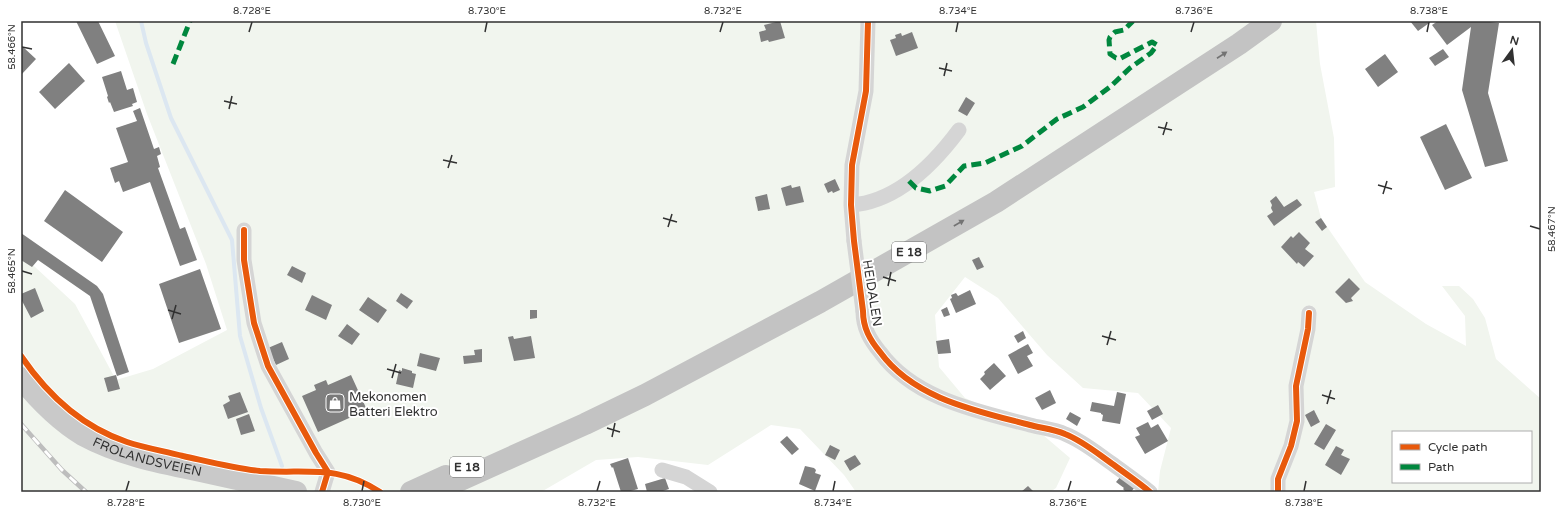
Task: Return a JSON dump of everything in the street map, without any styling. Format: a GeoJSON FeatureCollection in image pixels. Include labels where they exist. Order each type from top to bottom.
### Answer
{"type":"FeatureCollection","features":[{"type":"Feature","properties":{"kind":"highway","name":"E 18"},"geometry":{"type":"LineString","coordinates":[[434,492],[642,385],[815,292],[1101,121],[1169,76],[1245,21]]}},
{"type":"Feature","properties":{"kind":"highway","name":"E 18"},"geometry":{"type":"LineString","coordinates":[[411,492],[645,395],[820,302],[996,202],[1239,44],[1271,21]]}},
{"type":"Feature","properties":{"kind":"main road","name":"FROLANDSVEIEN"},"geometry":{"type":"LineString","coordinates":[[21,378],[39,400],[63,422],[105,446],[145,459],[296,492]]}},
{"type":"Feature","properties":{"kind":"street","name":"HEIDALEN"},"geometry":{"type":"LineString","coordinates":[[868,21],[866,91],[852,165],[851,205],[863,322],[870,340],[889,365],[903,377],[934,395],[988,414],[1065,434],[1087,445],[1150,492]]}},
{"type":"Feature","properties":{"kind":"street"},"geometry":{"type":"LineString","coordinates":[[851,205],[877,200],[894,193],[925,169],[946,148],[959,130]]}},
{"type":"Feature","properties":{"kind":"street"},"geometry":{"type":"LineString","coordinates":[[244,230],[244,260],[254,323],[268,366],[328,472],[322,492]]}},
{"type":"Feature","properties":{"kind":"street"},"geometry":{"type":"LineString","coordinates":[[1278,492],[1278,479],[1291,446],[1297,421],[1296,386],[1308,329],[1309,313]]}},
{"type":"Feature","properties":{"kind":"street"},"geometry":{"type":"LineString","coordinates":[[662,470],[686,477],[710,492]]}},
{"type":"Feature","properties":{"kind":"shaded area"},"geometry":{"type":"Polygon","coordinates":[[[115,21],[1316,21],[1320,64],[1334,138],[1335,187],[1314,192],[1321,218],[1365,282],[1426,324],[1466,346],[1465,316],[1442,286],[1459,286],[1473,299],[1485,318],[1496,359],[1541,399],[1541,492],[1158,492],[1160,471],[1171,428],[1138,393],[1083,388],[1047,355],[998,298],[965,277],[935,315],[939,367],[965,398],[1036,429],[1070,458],[1056,488],[1050,492],[856,492],[844,475],[800,429],[771,425],[708,465],[638,457],[596,460],[541,492],[21,492],[21,254],[75,304],[116,380],[153,369],[227,330],[206,264],[147,114],[115,21]]]}},
{"type":"Feature","properties":{"kind":"building"},"geometry":{"type":"Polygon","coordinates":[[[76,21],[98,21],[115,56],[97,64],[76,21]]]}},
{"type":"Feature","properties":{"kind":"building"},"geometry":{"type":"Polygon","coordinates":[[[780,21],[785,38],[769,42],[768,40],[761,42],[759,32],[766,30],[764,25],[780,21]]]}},
{"type":"Feature","properties":{"kind":"building"},"geometry":{"type":"Polygon","coordinates":[[[1410,21],[1432,21],[1418,31],[1410,21]]]}},
{"type":"Feature","properties":{"kind":"building"},"geometry":{"type":"Polygon","coordinates":[[[1438,21],[1481,21],[1499,23],[1488,93],[1508,161],[1485,167],[1462,90],[1471,27],[1447,45],[1432,25],[1438,21]]]}},
{"type":"Feature","properties":{"kind":"building"},"geometry":{"type":"Polygon","coordinates":[[[912,32],[918,48],[896,56],[890,40],[896,38],[895,35],[901,33],[902,36],[912,32]]]}},
{"type":"Feature","properties":{"kind":"building"},"geometry":{"type":"Polygon","coordinates":[[[23,47],[36,59],[21,75],[21,49],[23,47]]]}},
{"type":"Feature","properties":{"kind":"building"},"geometry":{"type":"Polygon","coordinates":[[[1443,49],[1449,57],[1435,66],[1429,58],[1443,49]]]}},
{"type":"Feature","properties":{"kind":"building"},"geometry":{"type":"Polygon","coordinates":[[[1385,54],[1398,72],[1378,87],[1365,69],[1385,54]]]}},
{"type":"Feature","properties":{"kind":"building"},"geometry":{"type":"Polygon","coordinates":[[[69,63],[85,81],[55,109],[39,92],[69,63]]]}},
{"type":"Feature","properties":{"kind":"building"},"geometry":{"type":"Polygon","coordinates":[[[121,71],[127,90],[133,88],[137,102],[132,104],[133,106],[114,112],[110,102],[109,103],[102,77],[121,71]]]}},
{"type":"Feature","properties":{"kind":"building"},"geometry":{"type":"Polygon","coordinates":[[[966,97],[975,103],[967,116],[958,111],[966,97]]]}},
{"type":"Feature","properties":{"kind":"building"},"geometry":{"type":"Polygon","coordinates":[[[140,108],[154,149],[159,147],[161,154],[157,156],[160,167],[158,168],[180,229],[185,227],[197,260],[180,266],[150,182],[123,192],[119,181],[115,183],[110,168],[128,162],[116,128],[137,121],[133,111],[140,108]]]}},
{"type":"Feature","properties":{"kind":"building"},"geometry":{"type":"Polygon","coordinates":[[[1446,124],[1472,178],[1445,190],[1420,137],[1446,124]]]}},
{"type":"Feature","properties":{"kind":"building"},"geometry":{"type":"Polygon","coordinates":[[[835,179],[840,190],[833,193],[832,191],[828,193],[824,184],[835,179]]]}},
{"type":"Feature","properties":{"kind":"building"},"geometry":{"type":"Polygon","coordinates":[[[791,185],[792,188],[800,186],[804,202],[786,206],[781,188],[791,185]]]}},
{"type":"Feature","properties":{"kind":"building"},"geometry":{"type":"Polygon","coordinates":[[[65,190],[123,232],[102,262],[44,221],[65,190]]]}},
{"type":"Feature","properties":{"kind":"building"},"geometry":{"type":"Polygon","coordinates":[[[767,194],[770,209],[758,211],[755,197],[767,194]]]}},
{"type":"Feature","properties":{"kind":"building"},"geometry":{"type":"Polygon","coordinates":[[[1276,196],[1284,207],[1297,199],[1302,205],[1274,226],[1267,216],[1273,212],[1270,201],[1276,196]]]}},
{"type":"Feature","properties":{"kind":"building"},"geometry":{"type":"Polygon","coordinates":[[[1321,218],[1327,227],[1322,231],[1315,222],[1321,218]]]}},
{"type":"Feature","properties":{"kind":"building"},"geometry":{"type":"Polygon","coordinates":[[[1299,232],[1310,243],[1305,249],[1314,256],[1304,267],[1298,262],[1297,264],[1281,247],[1291,236],[1293,238],[1299,232]]]}},
{"type":"Feature","properties":{"kind":"building"},"geometry":{"type":"Polygon","coordinates":[[[21,233],[97,286],[103,294],[129,372],[117,376],[90,296],[38,260],[32,267],[21,260],[21,233]]]}},
{"type":"Feature","properties":{"kind":"building"},"geometry":{"type":"Polygon","coordinates":[[[979,257],[984,267],[977,270],[972,260],[979,257]]]}},
{"type":"Feature","properties":{"kind":"building"},"geometry":{"type":"Polygon","coordinates":[[[292,266],[306,273],[302,283],[287,275],[292,266]]]}},
{"type":"Feature","properties":{"kind":"building"},"geometry":{"type":"Polygon","coordinates":[[[200,269],[221,329],[179,343],[159,284],[200,269]]]}},
{"type":"Feature","properties":{"kind":"building"},"geometry":{"type":"Polygon","coordinates":[[[1349,278],[1360,289],[1351,298],[1353,301],[1346,303],[1335,292],[1349,278]]]}},
{"type":"Feature","properties":{"kind":"building"},"geometry":{"type":"Polygon","coordinates":[[[35,288],[44,311],[31,318],[21,299],[21,294],[35,288]]]}},
{"type":"Feature","properties":{"kind":"building"},"geometry":{"type":"Polygon","coordinates":[[[970,290],[976,304],[956,313],[950,299],[952,298],[951,295],[956,293],[958,296],[970,290]]]}},
{"type":"Feature","properties":{"kind":"building"},"geometry":{"type":"Polygon","coordinates":[[[401,293],[413,301],[407,309],[396,301],[401,293]]]}},
{"type":"Feature","properties":{"kind":"building"},"geometry":{"type":"Polygon","coordinates":[[[312,295],[332,305],[326,320],[305,310],[312,295]]]}},
{"type":"Feature","properties":{"kind":"building"},"geometry":{"type":"Polygon","coordinates":[[[368,297],[387,310],[378,323],[359,310],[368,297]]]}},
{"type":"Feature","properties":{"kind":"building"},"geometry":{"type":"Polygon","coordinates":[[[947,307],[950,315],[944,317],[941,310],[947,307]]]}},
{"type":"Feature","properties":{"kind":"building"},"geometry":{"type":"Polygon","coordinates":[[[530,310],[537,310],[537,318],[530,319],[530,310]]]}},
{"type":"Feature","properties":{"kind":"building"},"geometry":{"type":"Polygon","coordinates":[[[347,324],[360,334],[352,345],[338,336],[347,324]]]}},
{"type":"Feature","properties":{"kind":"building"},"geometry":{"type":"Polygon","coordinates":[[[1023,331],[1026,338],[1018,343],[1014,336],[1023,331]]]}},
{"type":"Feature","properties":{"kind":"building"},"geometry":{"type":"Polygon","coordinates":[[[513,336],[514,339],[531,336],[535,358],[514,361],[508,337],[513,336]]]}},
{"type":"Feature","properties":{"kind":"building"},"geometry":{"type":"Polygon","coordinates":[[[949,339],[951,353],[938,354],[936,341],[949,339]]]}},
{"type":"Feature","properties":{"kind":"building"},"geometry":{"type":"Polygon","coordinates":[[[282,342],[289,359],[276,365],[268,348],[282,342]]]}},
{"type":"Feature","properties":{"kind":"building"},"geometry":{"type":"Polygon","coordinates":[[[1028,344],[1033,353],[1027,356],[1033,366],[1018,374],[1008,355],[1028,344]]]}},
{"type":"Feature","properties":{"kind":"building"},"geometry":{"type":"Polygon","coordinates":[[[482,349],[482,362],[464,364],[463,356],[475,355],[474,350],[482,349]]]}},
{"type":"Feature","properties":{"kind":"building"},"geometry":{"type":"Polygon","coordinates":[[[420,353],[440,358],[436,371],[417,366],[420,353]]]}},
{"type":"Feature","properties":{"kind":"building"},"geometry":{"type":"Polygon","coordinates":[[[994,363],[1006,376],[990,390],[980,379],[985,374],[984,372],[994,363]]]}},
{"type":"Feature","properties":{"kind":"building"},"geometry":{"type":"Polygon","coordinates":[[[402,368],[416,374],[413,388],[396,384],[399,370],[402,371],[402,368]]]}},
{"type":"Feature","properties":{"kind":"building"},"geometry":{"type":"Polygon","coordinates":[[[116,375],[120,389],[108,392],[104,378],[116,375]]]}},
{"type":"Feature","properties":{"kind":"building"},"geometry":{"type":"Polygon","coordinates":[[[351,375],[367,410],[318,432],[302,396],[316,390],[314,385],[326,380],[328,385],[351,375]]]}},
{"type":"Feature","properties":{"kind":"building"},"geometry":{"type":"Polygon","coordinates":[[[1050,390],[1056,403],[1042,410],[1035,398],[1050,390]]]}},
{"type":"Feature","properties":{"kind":"building"},"geometry":{"type":"Polygon","coordinates":[[[240,392],[248,412],[228,419],[223,405],[230,401],[228,396],[240,392]]]}},
{"type":"Feature","properties":{"kind":"building"},"geometry":{"type":"Polygon","coordinates":[[[1117,392],[1126,394],[1120,424],[1102,421],[1103,415],[1101,413],[1090,411],[1092,402],[1114,406],[1117,392]]]}},
{"type":"Feature","properties":{"kind":"building"},"geometry":{"type":"Polygon","coordinates":[[[1158,405],[1163,414],[1152,420],[1147,411],[1158,405]]]}},
{"type":"Feature","properties":{"kind":"building"},"geometry":{"type":"Polygon","coordinates":[[[1314,410],[1320,422],[1311,427],[1305,415],[1314,410]]]}},
{"type":"Feature","properties":{"kind":"building"},"geometry":{"type":"Polygon","coordinates":[[[1070,412],[1081,418],[1077,426],[1066,419],[1070,412]]]}},
{"type":"Feature","properties":{"kind":"building"},"geometry":{"type":"Polygon","coordinates":[[[249,414],[255,431],[241,435],[236,419],[249,414]]]}},
{"type":"Feature","properties":{"kind":"building"},"geometry":{"type":"Polygon","coordinates":[[[1148,422],[1151,428],[1158,424],[1168,441],[1145,454],[1135,437],[1140,435],[1136,428],[1148,422]]]}},
{"type":"Feature","properties":{"kind":"building"},"geometry":{"type":"Polygon","coordinates":[[[1326,424],[1336,430],[1324,450],[1314,444],[1326,424]]]}},
{"type":"Feature","properties":{"kind":"building"},"geometry":{"type":"Polygon","coordinates":[[[787,436],[799,449],[792,455],[780,442],[787,436]]]}},
{"type":"Feature","properties":{"kind":"building"},"geometry":{"type":"Polygon","coordinates":[[[830,445],[840,450],[835,460],[825,455],[830,445]]]}},
{"type":"Feature","properties":{"kind":"building"},"geometry":{"type":"Polygon","coordinates":[[[1336,446],[1344,450],[1341,455],[1350,459],[1341,475],[1325,465],[1336,446]]]}},
{"type":"Feature","properties":{"kind":"building"},"geometry":{"type":"Polygon","coordinates":[[[855,455],[861,464],[850,471],[844,461],[855,455]]]}},
{"type":"Feature","properties":{"kind":"building"},"geometry":{"type":"Polygon","coordinates":[[[628,458],[638,489],[621,492],[613,467],[612,468],[610,464],[628,458]]]}},
{"type":"Feature","properties":{"kind":"building"},"geometry":{"type":"Polygon","coordinates":[[[805,466],[814,468],[816,470],[815,473],[821,475],[815,491],[799,484],[805,466]]]}},
{"type":"Feature","properties":{"kind":"building"},"geometry":{"type":"Polygon","coordinates":[[[1121,476],[1135,487],[1131,492],[1126,492],[1123,489],[1124,488],[1116,482],[1121,476]]]}},
{"type":"Feature","properties":{"kind":"building"},"geometry":{"type":"Polygon","coordinates":[[[665,478],[669,489],[660,492],[647,492],[645,484],[665,478]]]}},
{"type":"Feature","properties":{"kind":"building"},"geometry":{"type":"Polygon","coordinates":[[[1028,486],[1034,492],[1021,492],[1028,486]]]}},
{"type":"Feature","properties":{"kind":"waterway"},"geometry":{"type":"LineString","coordinates":[[141,21],[146,43],[171,118],[232,240],[240,336],[261,408],[282,466]]}},
{"type":"Feature","properties":{"kind":"railway"},"geometry":{"type":"LineString","coordinates":[[21,424],[62,470],[86,492]]}},
{"type":"Feature","properties":{"kind":"marked path"},"geometry":{"type":"LineString","coordinates":[[173,64],[190,21]]}},
{"type":"Feature","properties":{"kind":"marked path"},"geometry":{"type":"LineString","coordinates":[[909,181],[916,188],[930,191],[945,186],[964,166],[985,163],[1022,146],[1057,119],[1083,107],[1110,87],[1130,68],[1151,53],[1157,45],[1152,42],[1121,58],[1116,58],[1110,54],[1110,37],[1115,32],[1124,30],[1133,21]]}},
{"type":"Feature","properties":{"kind":"cycle path"},"geometry":{"type":"LineString","coordinates":[[868,21],[866,91],[852,165],[851,205],[863,317],[870,338],[894,368],[910,381],[928,392],[968,408],[1056,431],[1072,437],[1090,448],[1150,492]]}},
{"type":"Feature","properties":{"kind":"cycle path"},"geometry":{"type":"LineString","coordinates":[[244,230],[244,260],[254,323],[268,366],[328,472],[322,492]]}},
{"type":"Feature","properties":{"kind":"cycle path"},"geometry":{"type":"LineString","coordinates":[[1278,492],[1278,479],[1291,446],[1297,421],[1296,386],[1308,329],[1309,313]]}},
{"type":"Feature","properties":{"kind":"cycle path"},"geometry":{"type":"LineString","coordinates":[[21,356],[42,383],[67,408],[95,428],[111,436],[148,448],[232,467],[260,471],[322,472],[336,474],[350,477],[380,492]]}},
{"type":"Feature","properties":{"kind":"place","name":"Mekonomen Batteri Elektro"},"geometry":{"type":"Point","coordinates":[335,403]}}]}
